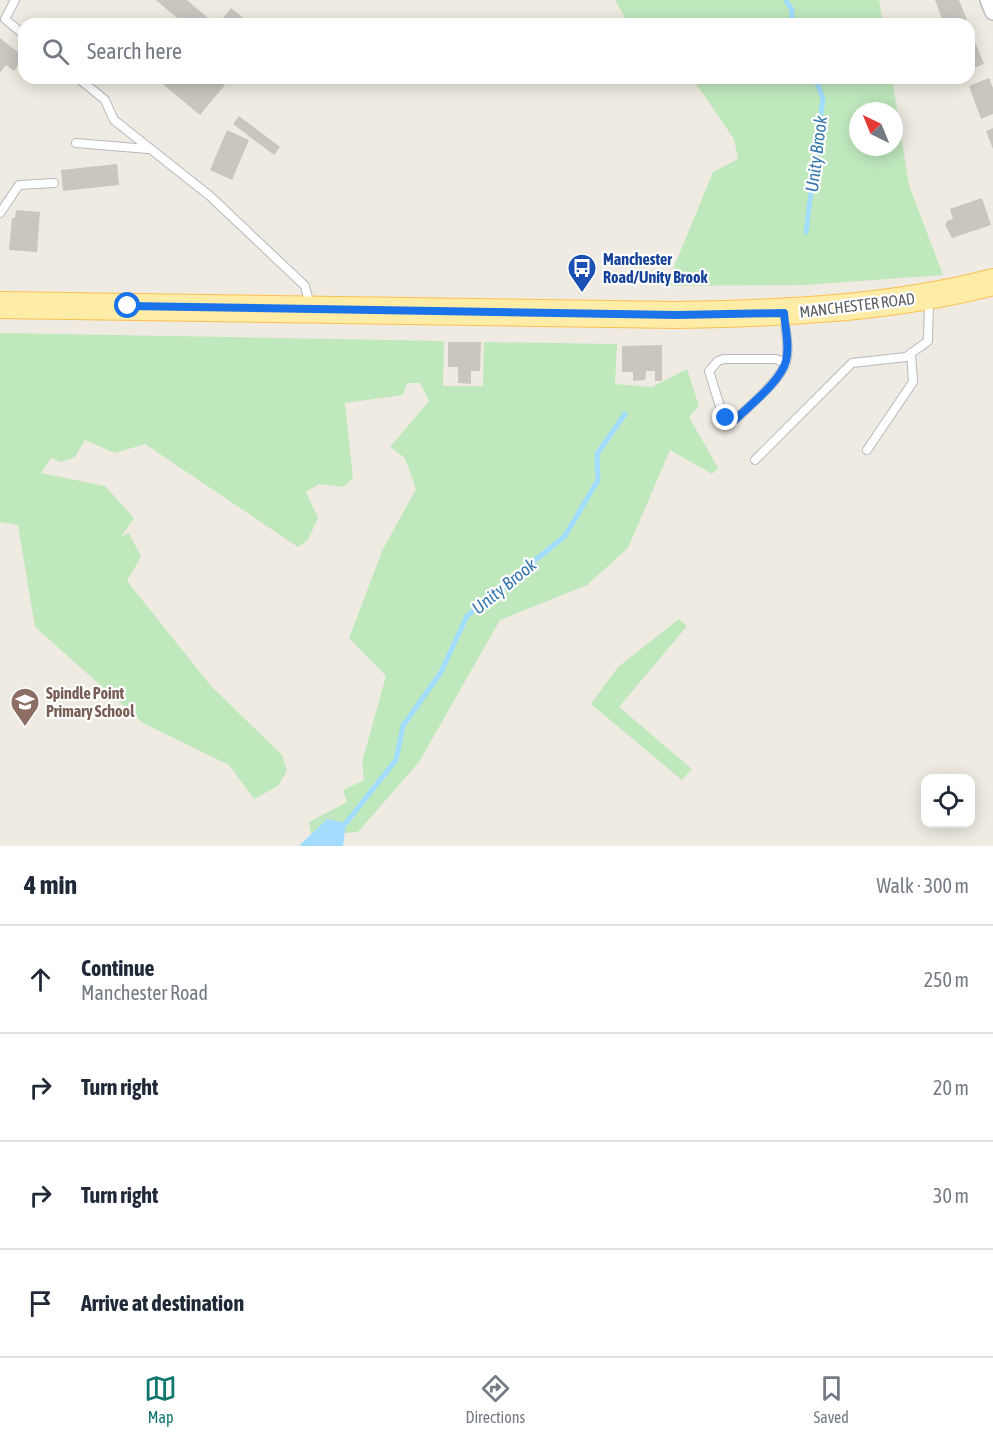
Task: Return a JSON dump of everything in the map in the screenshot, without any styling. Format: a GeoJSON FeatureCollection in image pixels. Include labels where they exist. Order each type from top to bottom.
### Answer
{"type":"FeatureCollection","features":[{"type":"Feature","properties":{"kind":"main road","name":"MANCHESTER ROAD"},"geometry":{"type":"LineString","coordinates":[[0,305],[665,315],[784,313],[830,310],[952,293],[993,282]]}},
{"type":"Feature","properties":{"kind":"street"},"geometry":{"type":"LineString","coordinates":[[988,0],[993,12]]}},
{"type":"Feature","properties":{"kind":"lane"},"geometry":{"type":"LineString","coordinates":[[15,0],[5,19],[18,29]]}},
{"type":"Feature","properties":{"kind":"lane"},"geometry":{"type":"LineString","coordinates":[[85,84],[105,100],[114,120],[210,196],[305,286],[311,310]]}},
{"type":"Feature","properties":{"kind":"lane"},"geometry":{"type":"LineString","coordinates":[[76,143],[149,149]]}},
{"type":"Feature","properties":{"kind":"lane"},"geometry":{"type":"LineString","coordinates":[[0,213],[19,185],[54,183]]}},
{"type":"Feature","properties":{"kind":"lane"},"geometry":{"type":"LineString","coordinates":[[755,460],[852,363],[906,357],[928,341],[929,296]]}},
{"type":"Feature","properties":{"kind":"lane"},"geometry":{"type":"LineString","coordinates":[[784,313],[786,363],[778,377],[736,419],[726,418],[722,413],[709,371],[718,361],[776,359],[786,363]]}},
{"type":"Feature","properties":{"kind":"lane"},"geometry":{"type":"LineString","coordinates":[[867,450],[913,382],[911,354]]}},
{"type":"Feature","properties":{"kind":"green space"},"geometry":{"type":"Polygon","coordinates":[[[615,0],[879,0],[882,18],[626,18],[615,0]]]}},
{"type":"Feature","properties":{"kind":"green space"},"geometry":{"type":"Polygon","coordinates":[[[696,84],[893,84],[896,102],[849,102],[849,156],[903,156],[903,147],[909,185],[943,275],[804,285],[666,286],[713,172],[738,159],[734,139],[696,84]]]}},
{"type":"Feature","properties":{"kind":"green space"},"geometry":{"type":"Polygon","coordinates":[[[0,333],[444,341],[443,386],[483,386],[484,342],[617,344],[615,384],[652,387],[687,369],[699,406],[689,417],[718,468],[712,474],[670,450],[628,548],[587,585],[500,620],[419,762],[358,832],[345,833],[346,823],[327,819],[311,834],[309,822],[347,802],[343,790],[364,780],[362,762],[386,676],[349,638],[383,549],[416,489],[405,458],[390,447],[429,401],[420,383],[407,383],[403,395],[345,403],[353,478],[343,487],[319,484],[306,492],[318,518],[308,540],[298,547],[145,444],[115,453],[85,440],[75,457],[61,462],[51,458],[41,473],[105,486],[134,518],[121,537],[129,533],[141,557],[127,581],[211,686],[282,755],[287,771],[278,786],[254,799],[229,765],[143,723],[35,627],[18,525],[0,522],[0,333]]]}},
{"type":"Feature","properties":{"kind":"green space"},"geometry":{"type":"Polygon","coordinates":[[[679,619],[687,626],[619,707],[692,769],[682,780],[591,704],[618,667],[679,619]]]}},
{"type":"Feature","properties":{"kind":"water"},"geometry":{"type":"Polygon","coordinates":[[[327,819],[346,823],[343,846],[299,846],[327,819]]]}},
{"type":"Feature","properties":{"kind":"building"},"geometry":{"type":"Polygon","coordinates":[[[156,0],[187,0],[208,18],[177,18],[156,0]]]}},
{"type":"Feature","properties":{"kind":"building"},"geometry":{"type":"Polygon","coordinates":[[[935,0],[959,0],[966,18],[942,18],[935,0]]]}},
{"type":"Feature","properties":{"kind":"building"},"geometry":{"type":"Polygon","coordinates":[[[231,8],[244,18],[223,18],[231,8]]]}},
{"type":"Feature","properties":{"kind":"building"},"geometry":{"type":"Polygon","coordinates":[[[0,38],[18,52],[18,65],[14,71],[6,65],[0,73],[0,38]]]}},
{"type":"Feature","properties":{"kind":"building"},"geometry":{"type":"Polygon","coordinates":[[[975,42],[984,64],[975,68],[975,42]]]}},
{"type":"Feature","properties":{"kind":"building"},"geometry":{"type":"Polygon","coordinates":[[[989,78],[993,88],[993,114],[981,119],[969,86],[989,78]]]}},
{"type":"Feature","properties":{"kind":"building"},"geometry":{"type":"Polygon","coordinates":[[[163,84],[225,85],[200,115],[163,84]]]}},
{"type":"Feature","properties":{"kind":"building"},"geometry":{"type":"Polygon","coordinates":[[[239,116],[280,147],[274,155],[233,124],[239,116]]]}},
{"type":"Feature","properties":{"kind":"building"},"geometry":{"type":"Polygon","coordinates":[[[993,128],[993,149],[986,131],[993,128]]]}},
{"type":"Feature","properties":{"kind":"building"},"geometry":{"type":"Polygon","coordinates":[[[227,130],[249,140],[232,180],[210,170],[227,130]]]}},
{"type":"Feature","properties":{"kind":"building"},"geometry":{"type":"Polygon","coordinates":[[[117,164],[119,185],[63,191],[61,170],[117,164]]]}},
{"type":"Feature","properties":{"kind":"building"},"geometry":{"type":"Polygon","coordinates":[[[982,198],[991,225],[952,238],[945,225],[947,221],[953,219],[950,209],[982,198]]]}},
{"type":"Feature","properties":{"kind":"building"},"geometry":{"type":"Polygon","coordinates":[[[16,210],[40,212],[37,252],[9,250],[12,218],[15,218],[16,210]]]}},
{"type":"Feature","properties":{"kind":"building"},"geometry":{"type":"Polygon","coordinates":[[[448,342],[481,342],[480,371],[471,371],[471,384],[458,383],[458,367],[448,367],[448,342]]]}},
{"type":"Feature","properties":{"kind":"building"},"geometry":{"type":"Polygon","coordinates":[[[662,345],[662,381],[655,381],[655,371],[646,371],[645,380],[633,381],[633,372],[622,372],[622,346],[662,345]]]}},
{"type":"Feature","properties":{"kind":"waterway","name":"Unity Brook"},"geometry":{"type":"LineString","coordinates":[[786,0],[792,10],[792,18]]}},
{"type":"Feature","properties":{"kind":"waterway","name":"Unity Brook"},"geometry":{"type":"LineString","coordinates":[[806,232],[823,98],[817,84]]}},
{"type":"Feature","properties":{"kind":"waterway","name":"Unity Brook"},"geometry":{"type":"LineString","coordinates":[[346,823],[396,760],[403,726],[441,672],[467,616],[565,536],[598,480],[597,454],[625,414]]}},
{"type":"Feature","properties":{"kind":"place","name":"Manchester Road/Unity Brook"},"geometry":{"type":"Point","coordinates":[582,294]}},
{"type":"Feature","properties":{"kind":"place","name":"Spindle Point Primary School"},"geometry":{"type":"Point","coordinates":[25,728]}},
{"type":"Feature","properties":{"kind":"route"},"geometry":{"type":"LineString","coordinates":[[128,306],[677,315],[784,313],[786,363],[778,377],[736,419],[726,418]]}}]}
